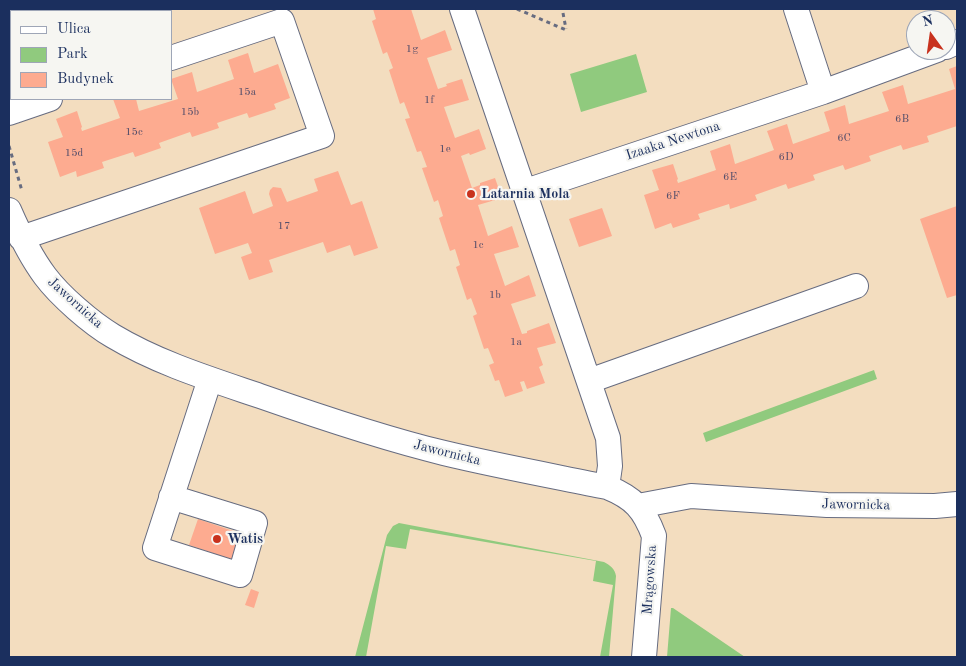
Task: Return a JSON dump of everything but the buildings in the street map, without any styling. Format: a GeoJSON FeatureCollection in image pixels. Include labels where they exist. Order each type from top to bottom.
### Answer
{"type":"FeatureCollection","features":[{"type":"Feature","properties":{"kind":"street"},"geometry":{"type":"LineString","coordinates":[[462,9],[608,438],[610,466],[607,487]]}},
{"type":"Feature","properties":{"kind":"street"},"geometry":{"type":"LineString","coordinates":[[796,9],[823,92]]}},
{"type":"Feature","properties":{"kind":"street"},"geometry":{"type":"LineString","coordinates":[[21,238],[322,136],[282,21],[172,58]]}},
{"type":"Feature","properties":{"kind":"street","name":"Izaaka Newtona"},"geometry":{"type":"LineString","coordinates":[[523,192],[823,92],[910,60]]}},
{"type":"Feature","properties":{"kind":"street"},"geometry":{"type":"LineString","coordinates":[[9,113],[47,100]]}},
{"type":"Feature","properties":{"kind":"street","name":"Jawornicka"},"geometry":{"type":"LineString","coordinates":[[16,203],[21,238],[45,276],[76,308],[112,335],[156,357],[210,379],[325,419],[410,444],[483,462],[607,487],[624,494],[638,506],[691,496],[827,506],[935,506],[957,504]]}},
{"type":"Feature","properties":{"kind":"street"},"geometry":{"type":"LineString","coordinates":[[589,381],[856,286]]}},
{"type":"Feature","properties":{"kind":"street"},"geometry":{"type":"LineString","coordinates":[[171,497],[210,379]]}},
{"type":"Feature","properties":{"kind":"street","name":"Mrągowska"},"geometry":{"type":"LineString","coordinates":[[638,506],[648,519],[654,536],[644,657]]}},
{"type":"Feature","properties":{"kind":"path"},"geometry":{"type":"LineString","coordinates":[[516,9],[566,30],[563,13]]}},
{"type":"Feature","properties":{"kind":"path"},"geometry":{"type":"LineString","coordinates":[[9,146],[16,203]]}},
{"type":"Feature","properties":{"kind":"green space"},"geometry":{"type":"Polygon","coordinates":[[[636,54],[647,92],[581,112],[570,74],[636,54]]]}},
{"type":"Feature","properties":{"kind":"green space"},"geometry":{"type":"Polygon","coordinates":[[[874,370],[877,379],[706,442],[703,433],[874,370]]]}},
{"type":"Feature","properties":{"kind":"green space"},"geometry":{"type":"Polygon","coordinates":[[[399,523],[604,562],[608,564],[616,576],[609,657],[600,657],[613,585],[593,581],[596,561],[410,529],[406,549],[386,546],[366,657],[355,657],[387,535],[393,526],[399,523]]]}},
{"type":"Feature","properties":{"kind":"green space"},"geometry":{"type":"Polygon","coordinates":[[[671,608],[673,608],[745,657],[667,657],[671,608]]]}},
{"type":"Feature","properties":{"kind":"place","name":"Latarnia Mola"},"geometry":{"type":"Point","coordinates":[471,194]}},
{"type":"Feature","properties":{"kind":"place","name":"Watis"},"geometry":{"type":"Point","coordinates":[217,539]}}]}
